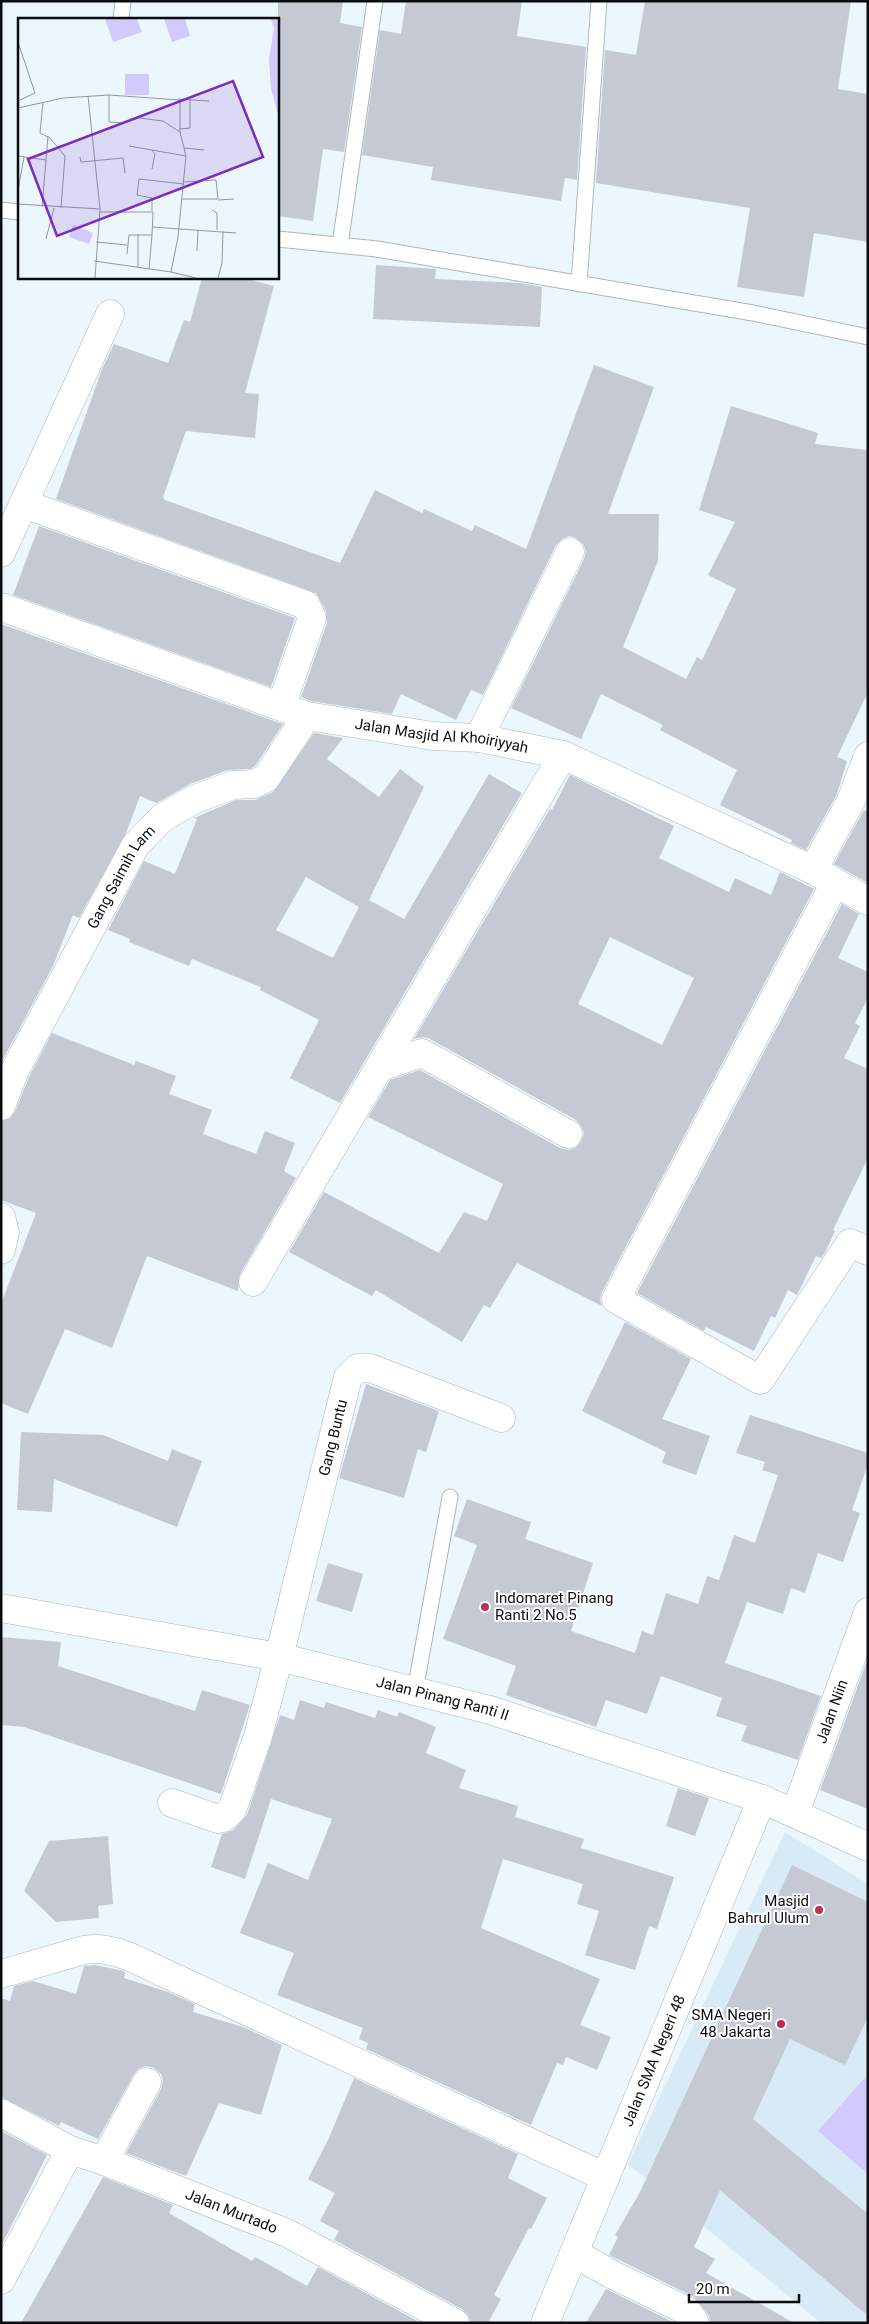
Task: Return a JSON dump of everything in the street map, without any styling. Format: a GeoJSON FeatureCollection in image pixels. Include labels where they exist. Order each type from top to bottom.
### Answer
{"type":"FeatureCollection","features":[{"type":"Feature","properties":{"kind":"street"},"geometry":{"type":"LineString","coordinates":[[1,553],[110,314]]}},
{"type":"Feature","properties":{"kind":"street"},"geometry":{"type":"LineString","coordinates":[[24,504],[306,605],[312,618],[281,706]]}},
{"type":"Feature","properties":{"kind":"street"},"geometry":{"type":"LineString","coordinates":[[479,738],[570,552]]}},
{"type":"Feature","properties":{"kind":"street","name":"Jalan Masjid Al Khoiriyyah"},"geometry":{"type":"LineString","coordinates":[[1,607],[307,716],[433,736],[479,738],[563,755],[824,876],[868,901]]}},
{"type":"Feature","properties":{"kind":"street","name":"Gang Saimih Lam"},"geometry":{"type":"LineString","coordinates":[[1,1106],[15,1070],[135,846],[162,818],[195,799],[233,785],[254,784],[266,778],[307,716]]}},
{"type":"Feature","properties":{"kind":"street"},"geometry":{"type":"LineString","coordinates":[[253,1282],[563,755]]}},
{"type":"Feature","properties":{"kind":"street"},"geometry":{"type":"LineString","coordinates":[[868,756],[824,876],[616,1299],[760,1380],[850,1243],[868,1251]]}},
{"type":"Feature","properties":{"kind":"street"},"geometry":{"type":"LineString","coordinates":[[380,1067],[422,1053],[568,1134]]}},
{"type":"Feature","properties":{"kind":"street"},"geometry":{"type":"LineString","coordinates":[[1,1217],[5,1232],[1,1250]]}},
{"type":"Feature","properties":{"kind":"street","name":"Gang Buntu"},"geometry":{"type":"LineString","coordinates":[[172,1803],[218,1819],[223,1818],[232,1810],[258,1736],[280,1657],[348,1377],[358,1368],[370,1368],[501,1418]]}},
{"type":"Feature","properties":{"kind":"street","name":"Jalan Pinang Ranti II"},"geometry":{"type":"LineString","coordinates":[[1,1608],[280,1657],[490,1710],[762,1799],[868,1847]]}},
{"type":"Feature","properties":{"kind":"street","name":"Jalan Niin"},"geometry":{"type":"LineString","coordinates":[[795,1813],[868,1612]]}},
{"type":"Feature","properties":{"kind":"street","name":"Jalan SMA Negeri 48"},"geometry":{"type":"LineString","coordinates":[[545,2323],[762,1799]]}},
{"type":"Feature","properties":{"kind":"street"},"geometry":{"type":"LineString","coordinates":[[1,1974],[84,1950],[97,1948],[109,1950],[173,1977],[605,2177]]}},
{"type":"Feature","properties":{"kind":"street"},"geometry":{"type":"LineString","coordinates":[[104,2161],[147,2082]]}},
{"type":"Feature","properties":{"kind":"street","name":"Jalan Murtado"},"geometry":{"type":"LineString","coordinates":[[1,2113],[70,2150],[104,2161],[287,2232],[455,2323]]}},
{"type":"Feature","properties":{"kind":"street"},"geometry":{"type":"LineString","coordinates":[[1,2280],[70,2150]]}},
{"type":"Feature","properties":{"kind":"street"},"geometry":{"type":"LineString","coordinates":[[574,2253],[613,2275],[687,2311],[695,2323]]}},
{"type":"Feature","properties":{"kind":"lane"},"geometry":{"type":"LineString","coordinates":[[121,18],[123,1]]}},
{"type":"Feature","properties":{"kind":"lane"},"geometry":{"type":"LineString","coordinates":[[340,245],[375,1]]}},
{"type":"Feature","properties":{"kind":"lane"},"geometry":{"type":"LineString","coordinates":[[579,284],[599,1]]}},
{"type":"Feature","properties":{"kind":"lane"},"geometry":{"type":"LineString","coordinates":[[1,210],[18,212]]}},
{"type":"Feature","properties":{"kind":"lane"},"geometry":{"type":"LineString","coordinates":[[279,239],[377,249],[753,313],[868,337]]}},
{"type":"Feature","properties":{"kind":"lane"},"geometry":{"type":"LineString","coordinates":[[415,1691],[450,1497]]}},
{"type":"Feature","properties":{"kind":"shaded area","name":"SMA Negeri 48 Jakarta"},"geometry":{"type":"Polygon","coordinates":[[[785,1832],[868,1884],[868,2323],[821,2323],[628,2164],[785,1832]]]}},
{"type":"Feature","properties":{"kind":"shaded area"},"geometry":{"type":"Polygon","coordinates":[[[868,2074],[868,2174],[818,2131],[868,2074]]]}},
{"type":"Feature","properties":{"kind":"building"},"geometry":{"type":"Polygon","coordinates":[[[278,1],[343,1],[340,23],[362,27],[344,152],[323,149],[313,221],[279,216],[278,1]]]}},
{"type":"Feature","properties":{"kind":"building"},"geometry":{"type":"Polygon","coordinates":[[[406,1],[522,1],[517,36],[586,47],[577,180],[565,178],[561,201],[431,180],[433,167],[362,155],[380,30],[401,34],[406,1]]]}},
{"type":"Feature","properties":{"kind":"building"},"geometry":{"type":"Polygon","coordinates":[[[645,1],[851,1],[838,89],[868,94],[868,242],[814,233],[804,297],[737,287],[750,208],[596,183],[605,50],[636,55],[645,1]]]}},
{"type":"Feature","properties":{"kind":"building"},"geometry":{"type":"Polygon","coordinates":[[[376,265],[436,269],[435,279],[520,283],[542,287],[540,327],[373,319],[376,265]]]}},
{"type":"Feature","properties":{"kind":"building"},"geometry":{"type":"Polygon","coordinates":[[[202,279],[247,279],[274,286],[245,393],[259,394],[255,438],[186,431],[163,497],[165,500],[340,563],[375,490],[422,513],[424,509],[472,531],[475,525],[526,549],[594,365],[654,387],[608,514],[659,514],[658,561],[623,647],[686,679],[697,657],[702,660],[736,589],[708,575],[735,522],[699,510],[731,406],[818,433],[815,444],[868,450],[868,692],[837,757],[847,761],[837,794],[806,850],[791,843],[792,840],[720,805],[737,770],[660,730],[663,725],[601,694],[581,739],[511,708],[584,559],[586,551],[583,544],[576,538],[569,536],[562,539],[556,545],[483,695],[471,690],[456,720],[401,694],[392,714],[311,701],[301,697],[327,623],[326,611],[316,593],[56,499],[102,369],[114,344],[168,363],[184,320],[190,322],[202,279]]]}},
{"type":"Feature","properties":{"kind":"building"},"geometry":{"type":"Polygon","coordinates":[[[39,526],[295,618],[271,687],[13,595],[39,526]]]}},
{"type":"Feature","properties":{"kind":"building"},"geometry":{"type":"Polygon","coordinates":[[[1,624],[283,724],[255,766],[250,769],[228,770],[190,784],[157,803],[140,796],[126,833],[79,918],[73,915],[53,966],[1,1063],[1,624]]]}},
{"type":"Feature","properties":{"kind":"building"},"geometry":{"type":"Polygon","coordinates":[[[314,733],[343,738],[327,759],[379,797],[400,769],[424,787],[369,900],[404,919],[489,774],[522,793],[340,1103],[290,1078],[319,1020],[260,990],[261,987],[192,959],[189,966],[129,942],[130,939],[108,930],[144,861],[175,874],[197,819],[194,818],[236,800],[255,800],[273,792],[314,733]],[[306,877],[276,930],[333,958],[359,907],[306,877]]]}},
{"type":"Feature","properties":{"kind":"building"},"geometry":{"type":"Polygon","coordinates":[[[570,775],[674,826],[659,858],[729,892],[735,878],[771,895],[780,872],[814,889],[602,1292],[600,1299],[602,1306],[517,1263],[490,1308],[484,1305],[462,1342],[376,1290],[372,1296],[289,1252],[324,1192],[439,1253],[464,1212],[487,1221],[503,1184],[368,1117],[390,1080],[420,1070],[560,1148],[569,1150],[581,1142],[584,1133],[576,1120],[430,1039],[423,1037],[414,1039],[550,809],[552,810],[570,775]],[[610,937],[578,1004],[662,1045],[694,978],[610,937]]]}},
{"type":"Feature","properties":{"kind":"building"},"geometry":{"type":"Polygon","coordinates":[[[864,810],[868,812],[868,883],[834,864],[864,810]]]}},
{"type":"Feature","properties":{"kind":"building"},"geometry":{"type":"Polygon","coordinates":[[[842,904],[859,914],[838,958],[868,972],[868,998],[855,1023],[860,1026],[844,1058],[868,1069],[868,1158],[833,1230],[835,1231],[825,1253],[821,1258],[816,1256],[797,1295],[788,1290],[775,1318],[771,1316],[754,1351],[706,1327],[704,1331],[637,1293],[842,904]]]}},
{"type":"Feature","properties":{"kind":"building"},"geometry":{"type":"Polygon","coordinates":[[[52,1033],[134,1065],[136,1061],[176,1076],[169,1094],[212,1110],[203,1134],[256,1154],[265,1131],[295,1143],[284,1171],[296,1178],[240,1274],[238,1291],[147,1256],[112,1348],[65,1329],[28,1414],[1,1403],[1,1304],[36,1213],[1,1200],[1,1121],[10,1118],[15,1112],[29,1077],[52,1033]]]}},
{"type":"Feature","properties":{"kind":"building"},"geometry":{"type":"Polygon","coordinates":[[[625,1322],[691,1359],[662,1419],[710,1436],[696,1475],[662,1463],[666,1452],[582,1411],[625,1322]]]}},
{"type":"Feature","properties":{"kind":"building"},"geometry":{"type":"Polygon","coordinates":[[[366,1384],[439,1411],[426,1452],[418,1449],[404,1498],[339,1478],[366,1384]]]}},
{"type":"Feature","properties":{"kind":"building"},"geometry":{"type":"Polygon","coordinates":[[[750,1415],[868,1453],[868,1464],[852,1510],[860,1513],[843,1562],[818,1553],[805,1593],[791,1588],[783,1614],[747,1602],[725,1663],[821,1696],[798,1760],[741,1741],[747,1726],[716,1716],[722,1698],[661,1676],[647,1714],[606,1700],[596,1727],[506,1695],[516,1666],[443,1639],[477,1545],[454,1536],[467,1499],[531,1522],[525,1539],[593,1563],[571,1631],[635,1653],[642,1631],[653,1635],[666,1593],[698,1604],[707,1576],[719,1580],[734,1535],[755,1543],[778,1475],[762,1470],[765,1462],[736,1453],[750,1415]]]}},
{"type":"Feature","properties":{"kind":"building"},"geometry":{"type":"Polygon","coordinates":[[[21,1432],[103,1435],[168,1461],[172,1449],[202,1461],[177,1527],[54,1479],[52,1512],[17,1510],[21,1432]]]}},
{"type":"Feature","properties":{"kind":"building"},"geometry":{"type":"Polygon","coordinates":[[[328,1563],[363,1574],[352,1612],[316,1601],[328,1563]]]}},
{"type":"Feature","properties":{"kind":"building"},"geometry":{"type":"Polygon","coordinates":[[[1,1637],[61,1642],[58,1666],[195,1711],[202,1690],[250,1705],[221,1794],[24,1727],[1,1725],[1,1637]]]}},
{"type":"Feature","properties":{"kind":"building"},"geometry":{"type":"Polygon","coordinates":[[[868,1658],[868,1809],[820,1790],[868,1658]]]}},
{"type":"Feature","properties":{"kind":"building"},"geometry":{"type":"Polygon","coordinates":[[[300,1700],[324,1708],[326,1702],[375,1718],[378,1710],[397,1717],[399,1712],[436,1727],[426,1753],[466,1770],[459,1788],[518,1806],[515,1817],[584,1839],[581,1848],[674,1877],[657,1929],[649,1926],[635,1970],[585,1955],[599,1911],[577,1904],[583,1884],[503,1859],[481,1928],[600,1979],[580,2025],[611,2037],[597,2070],[566,2057],[563,2065],[557,2063],[531,2125],[366,2049],[368,2043],[359,2039],[363,2028],[277,1995],[294,1953],[240,1933],[268,1863],[308,1880],[332,1819],[271,1799],[245,1879],[211,1867],[222,1834],[233,1830],[247,1815],[280,1715],[294,1720],[300,1700]]]}},
{"type":"Feature","properties":{"kind":"building"},"geometry":{"type":"Polygon","coordinates":[[[678,1788],[709,1798],[695,1836],[666,1826],[678,1788]]]}},
{"type":"Feature","properties":{"kind":"building"},"geometry":{"type":"Polygon","coordinates":[[[108,1836],[113,1904],[98,1906],[99,1918],[56,1922],[24,1891],[49,1841],[108,1836]]]}},
{"type":"Feature","properties":{"kind":"building","name":"SMA Negeri 48 Jakarta"},"geometry":{"type":"Polygon","coordinates":[[[792,1865],[868,1902],[868,2017],[845,2065],[790,2039],[753,2119],[868,2214],[868,2316],[720,2190],[694,2247],[715,2259],[706,2273],[794,2323],[711,2323],[708,2314],[694,2297],[609,2255],[618,2237],[615,2235],[640,2192],[792,1865]]]}},
{"type":"Feature","properties":{"kind":"building"},"geometry":{"type":"Polygon","coordinates":[[[95,1965],[124,1971],[124,1978],[168,1992],[195,2004],[193,2012],[243,2027],[282,2045],[261,2115],[219,2103],[186,2176],[126,2153],[161,2089],[163,2081],[161,2074],[154,2068],[146,2066],[138,2069],[134,2074],[98,2139],[61,2122],[59,2126],[1,2097],[1,1998],[10,2001],[14,1986],[33,1981],[76,1994],[84,1966],[95,1965]]]}},
{"type":"Feature","properties":{"kind":"building"},"geometry":{"type":"Polygon","coordinates":[[[354,2078],[518,2154],[508,2178],[547,2198],[494,2295],[501,2299],[488,2323],[471,2323],[468,2315],[462,2309],[334,2240],[339,2231],[320,2221],[335,2193],[308,2179],[329,2138],[354,2078]]]}},
{"type":"Feature","properties":{"kind":"building"},"geometry":{"type":"Polygon","coordinates":[[[1,2131],[47,2155],[1,2246],[1,2131]]]}},
{"type":"Feature","properties":{"kind":"building"},"geometry":{"type":"Polygon","coordinates":[[[103,2177],[173,2205],[169,2213],[252,2261],[255,2257],[307,2286],[318,2267],[421,2323],[21,2323],[103,2177]]]}},
{"type":"Feature","properties":{"kind":"building"},"geometry":{"type":"Polygon","coordinates":[[[606,2289],[675,2323],[586,2323],[606,2289]]]}},
{"type":"Feature","properties":{"kind":"place","name":"Indomaret Pinang Ranti 2 No.5"},"geometry":{"type":"Point","coordinates":[485,1607]}},
{"type":"Feature","properties":{"kind":"place","name":"Masjid Bahrul Ulum"},"geometry":{"type":"Point","coordinates":[819,1910]}},
{"type":"Feature","properties":{"kind":"place","name":"SMA Negeri 48 Jakarta"},"geometry":{"type":"Point","coordinates":[781,2024]}}]}
